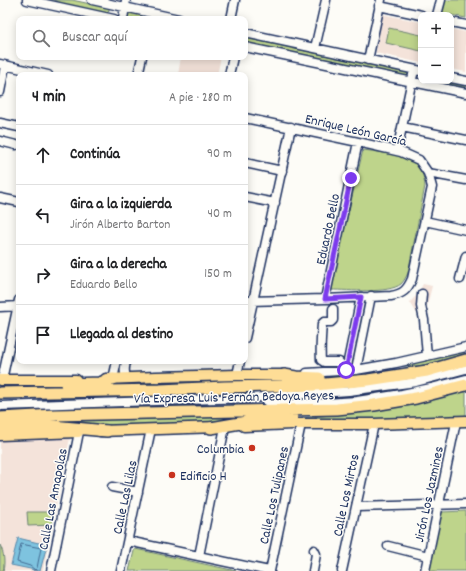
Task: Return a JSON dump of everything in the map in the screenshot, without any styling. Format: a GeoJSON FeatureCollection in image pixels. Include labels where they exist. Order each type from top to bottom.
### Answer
{"type":"FeatureCollection","features":[{"type":"Feature","properties":{"kind":"highway","name":"Vía Expresa Luis Fernán Bedoya Reyes"},"geometry":{"type":"LineString","coordinates":[[0,393],[315,385],[368,380],[427,371],[466,360]]}},
{"type":"Feature","properties":{"kind":"highway"},"geometry":{"type":"LineString","coordinates":[[284,375],[326,378],[414,370],[427,371]]}},
{"type":"Feature","properties":{"kind":"highway"},"geometry":{"type":"LineString","coordinates":[[1,382],[99,383],[113,379]]}},
{"type":"Feature","properties":{"kind":"highway","name":"Vía Expresa Luis Fernán Bedoya Reyes"},"geometry":{"type":"LineString","coordinates":[[0,418],[55,415],[338,409],[416,398],[466,385]]}},
{"type":"Feature","properties":{"kind":"highway"},"geometry":{"type":"LineString","coordinates":[[211,428],[258,420],[324,415],[338,409]]}},
{"type":"Feature","properties":{"kind":"highway"},"geometry":{"type":"LineString","coordinates":[[0,427],[52,426],[107,431]]}},
{"type":"Feature","properties":{"kind":"main road"},"geometry":{"type":"LineString","coordinates":[[113,379],[284,375]]}},
{"type":"Feature","properties":{"kind":"main road"},"geometry":{"type":"LineString","coordinates":[[0,435],[301,424],[461,422]]}},
{"type":"Feature","properties":{"kind":"street"},"geometry":{"type":"LineString","coordinates":[[27,0],[99,16]]}},
{"type":"Feature","properties":{"kind":"street"},"geometry":{"type":"LineString","coordinates":[[92,0],[125,3],[169,16]]}},
{"type":"Feature","properties":{"kind":"street"},"geometry":{"type":"LineString","coordinates":[[232,16],[235,0]]}},
{"type":"Feature","properties":{"kind":"street"},"geometry":{"type":"LineString","coordinates":[[315,48],[326,0]]}},
{"type":"Feature","properties":{"kind":"street"},"geometry":{"type":"LineString","coordinates":[[438,12],[440,0]]}},
{"type":"Feature","properties":{"kind":"street"},"geometry":{"type":"LineString","coordinates":[[112,16],[114,2]]}},
{"type":"Feature","properties":{"kind":"street"},"geometry":{"type":"LineString","coordinates":[[123,16],[125,3]]}},
{"type":"Feature","properties":{"kind":"street"},"geometry":{"type":"LineString","coordinates":[[368,60],[380,3],[418,15]]}},
{"type":"Feature","properties":{"kind":"street"},"geometry":{"type":"LineString","coordinates":[[454,23],[466,25]]}},
{"type":"Feature","properties":{"kind":"street"},"geometry":{"type":"LineString","coordinates":[[248,35],[417,70],[411,82],[397,151]]}},
{"type":"Feature","properties":{"kind":"street"},"geometry":{"type":"LineString","coordinates":[[248,49],[466,93]]}},
{"type":"Feature","properties":{"kind":"street"},"geometry":{"type":"LineString","coordinates":[[139,72],[141,60]]}},
{"type":"Feature","properties":{"kind":"street"},"geometry":{"type":"LineString","coordinates":[[230,72],[232,60]]}},
{"type":"Feature","properties":{"kind":"street"},"geometry":{"type":"LineString","coordinates":[[0,92],[3,65],[34,72]]}},
{"type":"Feature","properties":{"kind":"street"},"geometry":{"type":"LineString","coordinates":[[454,79],[466,81]]}},
{"type":"Feature","properties":{"kind":"street","name":"Enrique León García"},"geometry":{"type":"LineString","coordinates":[[248,119],[397,151],[419,160],[428,173]]}},
{"type":"Feature","properties":{"kind":"street"},"geometry":{"type":"LineString","coordinates":[[0,123],[16,126]]}},
{"type":"Feature","properties":{"kind":"street"},"geometry":{"type":"LineString","coordinates":[[291,127],[282,171],[249,301],[391,296],[400,294],[409,286],[413,274],[432,187],[428,173],[466,180]]}},
{"type":"Feature","properties":{"kind":"street"},"geometry":{"type":"LineString","coordinates":[[402,127],[466,140]]}},
{"type":"Feature","properties":{"kind":"street"},"geometry":{"type":"LineString","coordinates":[[0,141],[16,145]]}},
{"type":"Feature","properties":{"kind":"street","name":"Eduardo Bello"},"geometry":{"type":"LineString","coordinates":[[325,299],[358,142]]}},
{"type":"Feature","properties":{"kind":"street"},"geometry":{"type":"LineString","coordinates":[[248,164],[282,171]]}},
{"type":"Feature","properties":{"kind":"street"},"geometry":{"type":"LineString","coordinates":[[0,198],[16,201]]}},
{"type":"Feature","properties":{"kind":"street"},"geometry":{"type":"LineString","coordinates":[[248,198],[274,203]]}},
{"type":"Feature","properties":{"kind":"street"},"geometry":{"type":"LineString","coordinates":[[425,221],[466,230]]}},
{"type":"Feature","properties":{"kind":"street"},"geometry":{"type":"LineString","coordinates":[[460,279],[465,267],[466,256]]}},
{"type":"Feature","properties":{"kind":"street"},"geometry":{"type":"LineString","coordinates":[[422,294],[421,306],[427,356]]}},
{"type":"Feature","properties":{"kind":"street"},"geometry":{"type":"LineString","coordinates":[[356,370],[371,296]]}},
{"type":"Feature","properties":{"kind":"street"},"geometry":{"type":"LineString","coordinates":[[343,371],[361,297]]}},
{"type":"Feature","properties":{"kind":"street"},"geometry":{"type":"LineString","coordinates":[[0,307],[16,304]]}},
{"type":"Feature","properties":{"kind":"street"},"geometry":{"type":"LineString","coordinates":[[333,309],[333,320],[322,324],[320,350],[321,360],[324,362],[339,362],[343,371]]}},
{"type":"Feature","properties":{"kind":"street"},"geometry":{"type":"LineString","coordinates":[[1,382],[16,317]]}},
{"type":"Feature","properties":{"kind":"street"},"geometry":{"type":"LineString","coordinates":[[284,375],[356,370],[466,347]]}},
{"type":"Feature","properties":{"kind":"street"},"geometry":{"type":"LineString","coordinates":[[113,379],[116,364]]}},
{"type":"Feature","properties":{"kind":"street"},"geometry":{"type":"LineString","coordinates":[[125,364],[125,376],[128,378]]}},
{"type":"Feature","properties":{"kind":"street"},"geometry":{"type":"LineString","coordinates":[[237,375],[239,364]]}},
{"type":"Feature","properties":{"kind":"street"},"geometry":{"type":"LineString","coordinates":[[0,406],[249,398],[349,391],[416,382],[466,369]]}},
{"type":"Feature","properties":{"kind":"street"},"geometry":{"type":"LineString","coordinates":[[249,398],[294,404],[356,401],[416,391],[466,379]]}},
{"type":"Feature","properties":{"kind":"street","name":"Jirón Los Jazmines"},"geometry":{"type":"LineString","coordinates":[[425,571],[439,505],[461,422]]}},
{"type":"Feature","properties":{"kind":"street","name":"Calle Los Tulipanes"},"geometry":{"type":"LineString","coordinates":[[269,571],[301,424]]}},
{"type":"Feature","properties":{"kind":"street","name":"Calle Los Mirtos"},"geometry":{"type":"LineString","coordinates":[[342,571],[374,424]]}},
{"type":"Feature","properties":{"kind":"street"},"geometry":{"type":"LineString","coordinates":[[199,556],[225,427]]}},
{"type":"Feature","properties":{"kind":"street","name":"Calle Las Lilas"},"geometry":{"type":"LineString","coordinates":[[121,571],[151,429]]}},
{"type":"Feature","properties":{"kind":"street","name":"Calle Las Amapolas"},"geometry":{"type":"LineString","coordinates":[[51,571],[79,432]]}},
{"type":"Feature","properties":{"kind":"street"},"geometry":{"type":"LineString","coordinates":[[112,487],[138,492]]}},
{"type":"Feature","properties":{"kind":"street"},"geometry":{"type":"LineString","coordinates":[[356,507],[466,504]]}},
{"type":"Feature","properties":{"kind":"street"},"geometry":{"type":"LineString","coordinates":[[128,541],[269,571]]}},
{"type":"Feature","properties":{"kind":"street"},"geometry":{"type":"LineString","coordinates":[[388,546],[428,556]]}},
{"type":"Feature","properties":{"kind":"street"},"geometry":{"type":"LineString","coordinates":[[313,571],[316,554],[314,550]]}},
{"type":"Feature","properties":{"kind":"shaded area"},"geometry":{"type":"Polygon","coordinates":[[[382,14],[418,21],[418,62],[376,53],[382,14]]]}},
{"type":"Feature","properties":{"kind":"shaded area"},"geometry":{"type":"Polygon","coordinates":[[[454,30],[466,32],[466,72],[454,70],[454,30]]]}},
{"type":"Feature","properties":{"kind":"shaded area"},"geometry":{"type":"Polygon","coordinates":[[[180,60],[220,60],[218,72],[178,72],[180,60]]]}},
{"type":"Feature","properties":{"kind":"shaded area"},"geometry":{"type":"Polygon","coordinates":[[[423,284],[432,286],[424,318],[419,317],[410,302],[417,295],[423,284]]]}},
{"type":"Feature","properties":{"kind":"shaded area"},"geometry":{"type":"Polygon","coordinates":[[[70,438],[43,571],[0,571],[0,440],[70,438]]]}},
{"type":"Feature","properties":{"kind":"green space"},"geometry":{"type":"Polygon","coordinates":[[[47,0],[72,0],[109,8],[109,10],[106,14],[47,0]]]}},
{"type":"Feature","properties":{"kind":"green space"},"geometry":{"type":"Polygon","coordinates":[[[443,0],[466,0],[466,18],[454,16],[454,12],[440,12],[443,0]]]}},
{"type":"Feature","properties":{"kind":"green space"},"geometry":{"type":"Polygon","coordinates":[[[128,12],[147,16],[127,16],[128,12]]]}},
{"type":"Feature","properties":{"kind":"green space"},"geometry":{"type":"Polygon","coordinates":[[[389,28],[418,34],[418,50],[386,43],[389,28]]]}},
{"type":"Feature","properties":{"kind":"green space"},"geometry":{"type":"Polygon","coordinates":[[[248,38],[407,73],[408,78],[248,46],[248,38]]]}},
{"type":"Feature","properties":{"kind":"green space"},"geometry":{"type":"Polygon","coordinates":[[[454,82],[466,85],[466,89],[440,84],[454,84],[454,82]]]}},
{"type":"Feature","properties":{"kind":"green space"},"geometry":{"type":"Polygon","coordinates":[[[363,150],[393,155],[409,160],[419,168],[424,179],[425,186],[408,273],[401,284],[387,289],[368,291],[331,290],[331,287],[363,150]]]}},
{"type":"Feature","properties":{"kind":"green space"},"geometry":{"type":"Polygon","coordinates":[[[464,351],[465,355],[419,366],[397,366],[464,351]]]}},
{"type":"Feature","properties":{"kind":"green space"},"geometry":{"type":"Polygon","coordinates":[[[272,376],[298,380],[163,385],[162,379],[272,376]]]}},
{"type":"Feature","properties":{"kind":"green space"},"geometry":{"type":"Polygon","coordinates":[[[155,381],[155,386],[108,386],[130,382],[155,381]]]}},
{"type":"Feature","properties":{"kind":"green space"},"geometry":{"type":"Polygon","coordinates":[[[466,391],[466,417],[253,423],[341,414],[414,402],[466,391]]]}},
{"type":"Feature","properties":{"kind":"green space"},"geometry":{"type":"Polygon","coordinates":[[[250,416],[246,418],[187,425],[113,427],[76,424],[78,420],[250,416]]]}},
{"type":"Feature","properties":{"kind":"green space"},"geometry":{"type":"Polygon","coordinates":[[[466,511],[466,571],[427,571],[440,512],[466,511]]]}},
{"type":"Feature","properties":{"kind":"green space"},"geometry":{"type":"Polygon","coordinates":[[[27,512],[52,512],[52,525],[28,526],[27,512]]]}},
{"type":"Feature","properties":{"kind":"green space"},"geometry":{"type":"Polygon","coordinates":[[[0,545],[4,558],[3,571],[0,571],[0,545]]]}},
{"type":"Feature","properties":{"kind":"green space"},"geometry":{"type":"Polygon","coordinates":[[[135,549],[236,571],[129,571],[135,549]]]}},
{"type":"Feature","properties":{"kind":"water"},"geometry":{"type":"Polygon","coordinates":[[[18,538],[47,545],[40,571],[11,565],[18,538]]]}},
{"type":"Feature","properties":{"kind":"place","name":"Columbia"},"geometry":{"type":"Point","coordinates":[252,448]}},
{"type":"Feature","properties":{"kind":"place","name":"Edificio H"},"geometry":{"type":"Point","coordinates":[172,475]}},
{"type":"Feature","properties":{"kind":"route"},"geometry":{"type":"LineString","coordinates":[[346,370],[361,297],[325,299],[351,178]]}}]}
